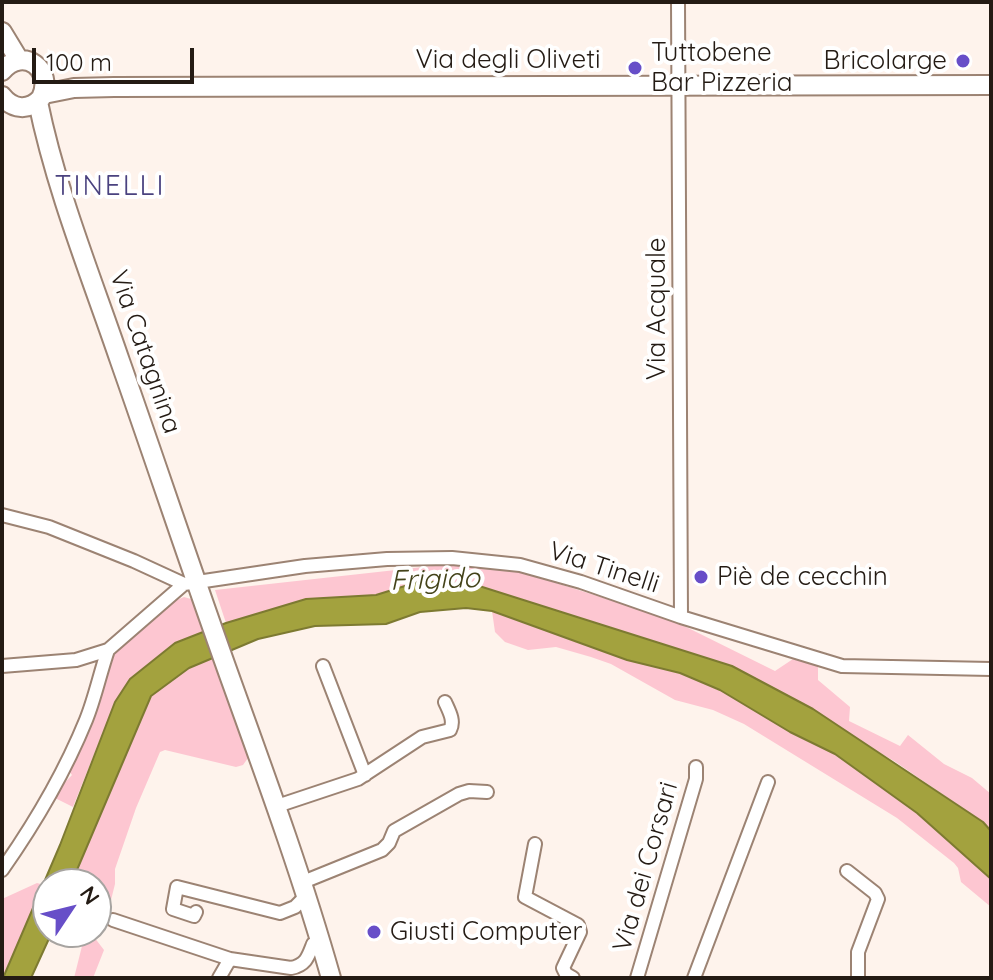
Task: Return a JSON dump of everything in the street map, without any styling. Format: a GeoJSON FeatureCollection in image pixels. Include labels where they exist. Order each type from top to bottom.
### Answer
{"type":"FeatureCollection","features":[{"type":"Feature","properties":{"kind":"main road"},"geometry":{"type":"LineString","coordinates":[[2,96],[8,103],[37,95],[34,64],[9,66],[3,36]]}},
{"type":"Feature","properties":{"kind":"main road","name":"Via degli Oliveti"},"geometry":{"type":"LineString","coordinates":[[37,95],[74,88],[991,85]]}},
{"type":"Feature","properties":{"kind":"main road","name":"Via Catagnina"},"geometry":{"type":"LineString","coordinates":[[37,95],[45,136],[194,589],[277,806],[331,978]]}},
{"type":"Feature","properties":{"kind":"street","name":"Via Acquale"},"geometry":{"type":"LineString","coordinates":[[678,2],[681,617]]}},
{"type":"Feature","properties":{"kind":"street"},"geometry":{"type":"LineString","coordinates":[[2,515],[49,527],[194,589]]}},
{"type":"Feature","properties":{"kind":"street","name":"Via Tinelli"},"geometry":{"type":"LineString","coordinates":[[194,589],[305,566],[387,559],[452,558],[520,565],[842,666],[991,669]]}},
{"type":"Feature","properties":{"kind":"street"},"geometry":{"type":"LineString","coordinates":[[2,666],[76,660],[108,650],[194,589]]}},
{"type":"Feature","properties":{"kind":"street"},"geometry":{"type":"LineString","coordinates":[[2,870],[63,773],[87,717],[108,650]]}},
{"type":"Feature","properties":{"kind":"street"},"geometry":{"type":"LineString","coordinates":[[323,666],[365,775]]}},
{"type":"Feature","properties":{"kind":"street"},"geometry":{"type":"LineString","coordinates":[[277,806],[365,775],[422,737],[450,730],[451,716],[445,702]]}},
{"type":"Feature","properties":{"kind":"street","name":"Via dei Corsari"},"geometry":{"type":"LineString","coordinates":[[637,978],[696,779],[696,767]]}},
{"type":"Feature","properties":{"kind":"street"},"geometry":{"type":"LineString","coordinates":[[694,978],[768,782]]}},
{"type":"Feature","properties":{"kind":"street"},"geometry":{"type":"LineString","coordinates":[[196,912],[194,916],[173,909],[177,887],[280,913],[295,907],[305,888],[382,850],[394,831],[459,794],[487,792]]}},
{"type":"Feature","properties":{"kind":"street","name":"Via dei Corsari"},"geometry":{"type":"LineString","coordinates":[[535,844],[525,897],[578,925],[580,932],[563,968],[573,978]]}},
{"type":"Feature","properties":{"kind":"street"},"geometry":{"type":"LineString","coordinates":[[847,871],[875,893],[878,899],[858,952],[858,978]]}},
{"type":"Feature","properties":{"kind":"street"},"geometry":{"type":"LineString","coordinates":[[113,920],[230,959],[291,968],[306,962],[313,944],[320,940]]}},
{"type":"Feature","properties":{"kind":"street"},"geometry":{"type":"LineString","coordinates":[[219,978],[230,959]]}},
{"type":"Feature","properties":{"kind":"shaded area"},"geometry":{"type":"Polygon","coordinates":[[[459,563],[528,574],[670,619],[775,671],[793,659],[818,666],[818,680],[850,707],[849,721],[900,746],[908,735],[944,764],[972,778],[991,794],[991,831],[983,822],[894,761],[732,666],[476,585],[421,581],[376,595],[306,599],[226,623],[215,590],[459,563]]]}},
{"type":"Feature","properties":{"kind":"shaded area"},"geometry":{"type":"Polygon","coordinates":[[[421,581],[476,585],[732,666],[813,709],[983,822],[991,831],[991,879],[917,813],[835,754],[790,732],[720,690],[680,673],[627,660],[492,611],[466,608],[420,612],[386,624],[315,626],[258,639],[189,668],[151,696],[78,868],[50,868],[115,702],[130,679],[175,643],[226,623],[306,599],[376,595],[421,581]]]}},
{"type":"Feature","properties":{"kind":"shaded area"},"geometry":{"type":"Polygon","coordinates":[[[184,597],[191,599],[204,631],[175,643],[115,702],[73,807],[55,798],[57,791],[72,775],[68,770],[99,693],[102,693],[105,684],[102,682],[114,651],[172,602],[184,597]]]}},
{"type":"Feature","properties":{"kind":"shaded area"},"geometry":{"type":"Polygon","coordinates":[[[492,611],[627,660],[680,673],[720,690],[790,732],[835,754],[917,813],[991,879],[991,907],[961,882],[954,863],[897,818],[744,724],[713,710],[675,700],[611,664],[591,657],[556,647],[528,650],[505,642],[495,632],[492,611]]]}},
{"type":"Feature","properties":{"kind":"shaded area"},"geometry":{"type":"Polygon","coordinates":[[[213,657],[248,758],[243,765],[236,767],[165,750],[160,752],[115,869],[112,896],[112,868],[78,868],[151,696],[189,668],[213,657]]]}},
{"type":"Feature","properties":{"kind":"shaded area"},"geometry":{"type":"Polygon","coordinates":[[[32,885],[32,912],[2,978],[2,899],[32,885]]]}},
{"type":"Feature","properties":{"kind":"shaded area"},"geometry":{"type":"Polygon","coordinates":[[[32,910],[32,948],[45,948],[31,978],[3,978],[32,910]]]}},
{"type":"Feature","properties":{"kind":"shaded area"},"geometry":{"type":"Polygon","coordinates":[[[82,948],[102,948],[93,978],[74,978],[82,948]]]}},
{"type":"Feature","properties":{"kind":"place","name":"Bricolarge"},"geometry":{"type":"Point","coordinates":[963,61]}},
{"type":"Feature","properties":{"kind":"place","name":"Tuttobene Bar Pizzeria"},"geometry":{"type":"Point","coordinates":[635,68]}},
{"type":"Feature","properties":{"kind":"place","name":"Piè de cecchin"},"geometry":{"type":"Point","coordinates":[701,577]}},
{"type":"Feature","properties":{"kind":"place","name":"Giusti Computer"},"geometry":{"type":"Point","coordinates":[374,932]}},
{"type":"Feature","properties":{"kind":"district","name":"TINELLI"},"geometry":{"type":"Point","coordinates":[110,187]}},
{"type":"Feature","properties":{"kind":"water label","name":"Frigido"},"geometry":{"type":"Point","coordinates":[435,580]}}]}
